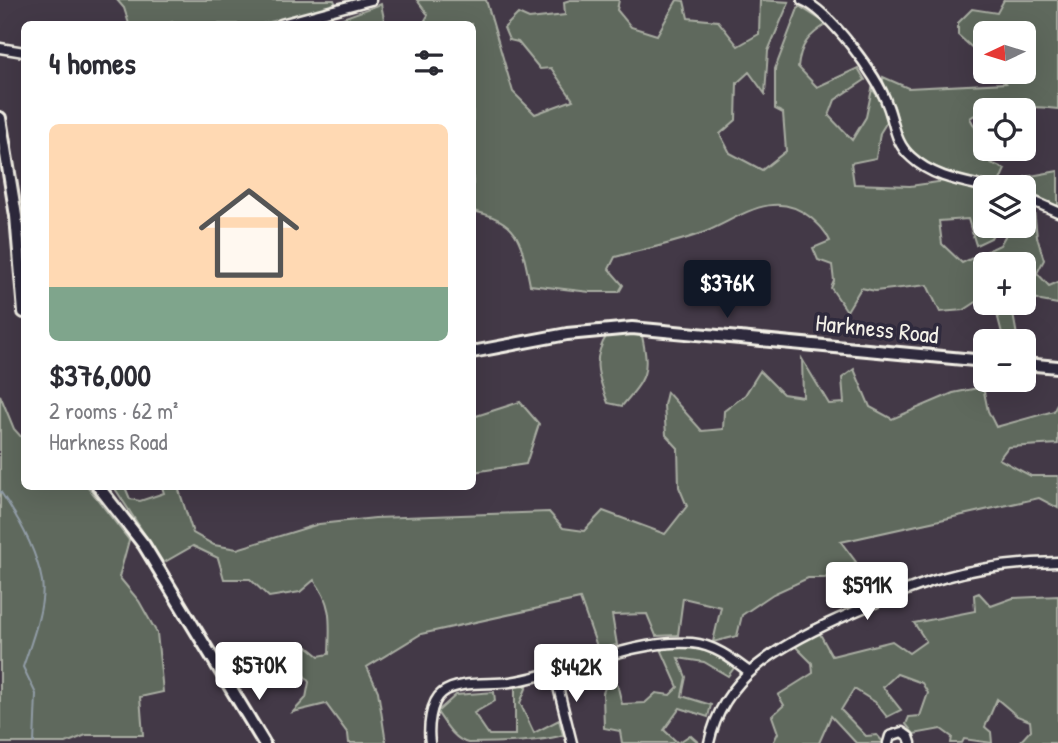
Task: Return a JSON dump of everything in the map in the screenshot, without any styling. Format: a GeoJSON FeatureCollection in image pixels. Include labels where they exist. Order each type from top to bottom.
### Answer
{"type":"FeatureCollection","features":[{"type":"Feature","properties":{"kind":"main road"},"geometry":{"type":"LineString","coordinates":[[0,118],[16,216],[21,277]]}},
{"type":"Feature","properties":{"kind":"main road","name":"Harkness Road"},"geometry":{"type":"LineString","coordinates":[[476,351],[567,334],[644,328],[973,360]]}},
{"type":"Feature","properties":{"kind":"main road"},"geometry":{"type":"LineString","coordinates":[[1036,365],[1058,367]]}},
{"type":"Feature","properties":{"kind":"main road"},"geometry":{"type":"LineString","coordinates":[[100,490],[144,545],[264,743]]}},
{"type":"Feature","properties":{"kind":"street"},"geometry":{"type":"LineString","coordinates":[[292,21],[371,0]]}},
{"type":"Feature","properties":{"kind":"street"},"geometry":{"type":"LineString","coordinates":[[802,0],[834,25],[875,82],[888,104],[897,139],[908,155],[942,176],[973,184]]}},
{"type":"Feature","properties":{"kind":"street"},"geometry":{"type":"LineString","coordinates":[[0,48],[21,52]]}},
{"type":"Feature","properties":{"kind":"street"},"geometry":{"type":"LineString","coordinates":[[1036,202],[1058,212]]}},
{"type":"Feature","properties":{"kind":"street"},"geometry":{"type":"LineString","coordinates":[[709,743],[717,717],[748,671],[802,635],[925,581],[982,567],[1058,562]]}},
{"type":"Feature","properties":{"kind":"street"},"geometry":{"type":"LineString","coordinates":[[430,743],[432,714],[443,692],[457,687],[513,681],[636,648],[677,643],[711,647],[748,671]]}},
{"type":"Feature","properties":{"kind":"street"},"geometry":{"type":"LineString","coordinates":[[554,671],[572,743]]}},
{"type":"Feature","properties":{"kind":"street"},"geometry":{"type":"LineString","coordinates":[[888,743],[890,736],[902,732],[909,737],[911,743]]}},
{"type":"Feature","properties":{"kind":"green space"},"geometry":{"type":"Polygon","coordinates":[[[117,0],[334,0],[336,5],[274,21],[128,21],[124,8],[117,0]]]}},
{"type":"Feature","properties":{"kind":"green space"},"geometry":{"type":"Polygon","coordinates":[[[417,0],[486,0],[513,92],[535,114],[573,100],[551,68],[540,69],[518,42],[509,40],[504,28],[518,14],[529,19],[565,15],[564,2],[570,0],[619,0],[617,10],[631,27],[657,35],[677,0],[684,1],[688,18],[718,21],[738,46],[759,34],[760,0],[789,2],[768,51],[765,94],[749,72],[737,83],[736,120],[720,134],[730,153],[762,170],[786,151],[783,113],[775,109],[775,69],[799,6],[827,24],[806,41],[798,67],[817,87],[858,68],[865,80],[835,100],[829,116],[852,140],[866,117],[872,89],[882,102],[888,120],[880,133],[876,158],[851,163],[854,184],[910,186],[945,181],[973,189],[973,235],[968,219],[939,221],[942,244],[962,263],[973,258],[973,304],[964,310],[940,312],[927,285],[875,291],[861,288],[847,311],[831,288],[834,281],[832,265],[818,260],[813,248],[830,241],[828,237],[810,217],[783,205],[758,208],[694,236],[615,257],[609,269],[623,285],[619,292],[590,292],[530,285],[516,235],[500,221],[476,212],[476,21],[425,21],[428,15],[417,0]]]}},
{"type":"Feature","properties":{"kind":"green space"},"geometry":{"type":"Polygon","coordinates":[[[1004,0],[1058,0],[1058,109],[1036,108],[1036,98],[973,98],[973,116],[970,118],[973,124],[973,161],[992,161],[991,163],[1005,169],[1002,175],[973,175],[973,180],[942,170],[918,155],[908,145],[900,133],[894,106],[885,89],[883,77],[908,88],[1036,84],[1036,21],[973,21],[973,48],[958,35],[958,23],[972,9],[997,13],[1004,0]]]}},
{"type":"Feature","properties":{"kind":"green space"},"geometry":{"type":"Polygon","coordinates":[[[381,4],[384,21],[336,21],[381,4]]]}},
{"type":"Feature","properties":{"kind":"green space"},"geometry":{"type":"Polygon","coordinates":[[[1058,171],[1058,208],[1036,198],[1036,175],[1058,171]]]}},
{"type":"Feature","properties":{"kind":"green space"},"geometry":{"type":"Polygon","coordinates":[[[1036,228],[1044,260],[1037,273],[1049,286],[1058,282],[1058,304],[1036,298],[1036,252],[985,252],[1000,245],[1004,238],[1036,238],[1036,228]]]}},
{"type":"Feature","properties":{"kind":"green space"},"geometry":{"type":"Polygon","coordinates":[[[974,238],[991,238],[976,245],[974,238]]]}},
{"type":"Feature","properties":{"kind":"green space"},"geometry":{"type":"Polygon","coordinates":[[[997,315],[1013,315],[1016,329],[1001,329],[997,315]]]}},
{"type":"Feature","properties":{"kind":"green space"},"geometry":{"type":"Polygon","coordinates":[[[618,332],[642,336],[646,359],[641,381],[622,406],[608,403],[598,368],[599,352],[607,335],[618,332]]]}},
{"type":"Feature","properties":{"kind":"green space"},"geometry":{"type":"Polygon","coordinates":[[[802,359],[829,404],[844,403],[842,378],[854,369],[870,407],[892,419],[953,393],[973,389],[973,392],[984,392],[988,411],[996,427],[1054,411],[1058,401],[1058,444],[1008,447],[999,459],[1031,476],[1058,476],[1058,508],[1039,498],[841,542],[856,562],[825,578],[808,578],[773,594],[742,615],[737,636],[713,642],[721,607],[683,598],[678,635],[656,636],[647,614],[612,615],[617,645],[598,649],[580,599],[421,634],[367,667],[378,691],[386,743],[349,743],[348,734],[326,704],[293,712],[306,698],[309,682],[294,662],[274,667],[287,652],[303,643],[319,656],[329,654],[330,624],[327,606],[314,580],[300,592],[269,597],[250,579],[224,579],[218,558],[193,546],[163,563],[116,490],[126,490],[130,499],[140,501],[164,493],[163,490],[179,490],[193,533],[214,545],[237,549],[319,524],[375,518],[549,512],[563,528],[584,531],[603,511],[665,534],[687,506],[679,487],[678,448],[666,435],[664,405],[667,392],[702,431],[723,429],[724,411],[745,395],[760,371],[783,394],[803,397],[802,359]]]}},
{"type":"Feature","properties":{"kind":"green space"},"geometry":{"type":"Polygon","coordinates":[[[0,395],[14,429],[21,437],[21,490],[90,490],[129,540],[119,577],[139,601],[157,633],[163,692],[140,697],[143,735],[86,735],[66,743],[0,743],[0,395]]]}},
{"type":"Feature","properties":{"kind":"green space"},"geometry":{"type":"Polygon","coordinates":[[[520,402],[539,424],[526,464],[476,472],[476,416],[520,402]]]}},
{"type":"Feature","properties":{"kind":"green space"},"geometry":{"type":"Polygon","coordinates":[[[979,593],[991,606],[1013,598],[1058,596],[1058,743],[1019,743],[1031,730],[1030,721],[1017,716],[997,699],[985,727],[991,732],[992,743],[964,739],[962,743],[951,743],[952,737],[941,729],[914,734],[906,724],[909,717],[920,716],[928,693],[922,683],[897,674],[883,687],[901,710],[887,717],[875,702],[854,689],[841,710],[866,736],[877,735],[884,743],[856,743],[831,716],[819,743],[773,743],[778,733],[772,716],[784,705],[778,695],[813,673],[812,663],[793,644],[819,632],[832,656],[892,641],[909,653],[926,641],[914,623],[975,611],[974,595],[979,593]]]}},
{"type":"Feature","properties":{"kind":"green space"},"geometry":{"type":"Polygon","coordinates":[[[687,647],[713,653],[734,668],[728,676],[704,662],[678,658],[686,677],[682,696],[711,705],[708,717],[680,708],[664,730],[678,743],[622,743],[620,731],[604,728],[603,693],[613,667],[622,704],[645,703],[656,693],[670,695],[678,687],[661,649],[687,647]]]}},
{"type":"Feature","properties":{"kind":"green space"},"geometry":{"type":"Polygon","coordinates":[[[527,686],[520,703],[534,733],[559,720],[563,735],[529,741],[468,743],[446,726],[437,712],[456,695],[494,692],[495,701],[474,713],[489,735],[515,735],[515,687],[527,686]]]}},
{"type":"Feature","properties":{"kind":"green space"},"geometry":{"type":"Polygon","coordinates":[[[690,735],[699,743],[678,743],[690,735]]]}},
{"type":"Feature","properties":{"kind":"waterway"},"geometry":{"type":"LineString","coordinates":[[0,491],[26,534],[42,581],[40,612],[23,667],[36,694],[34,743]]}}]}
